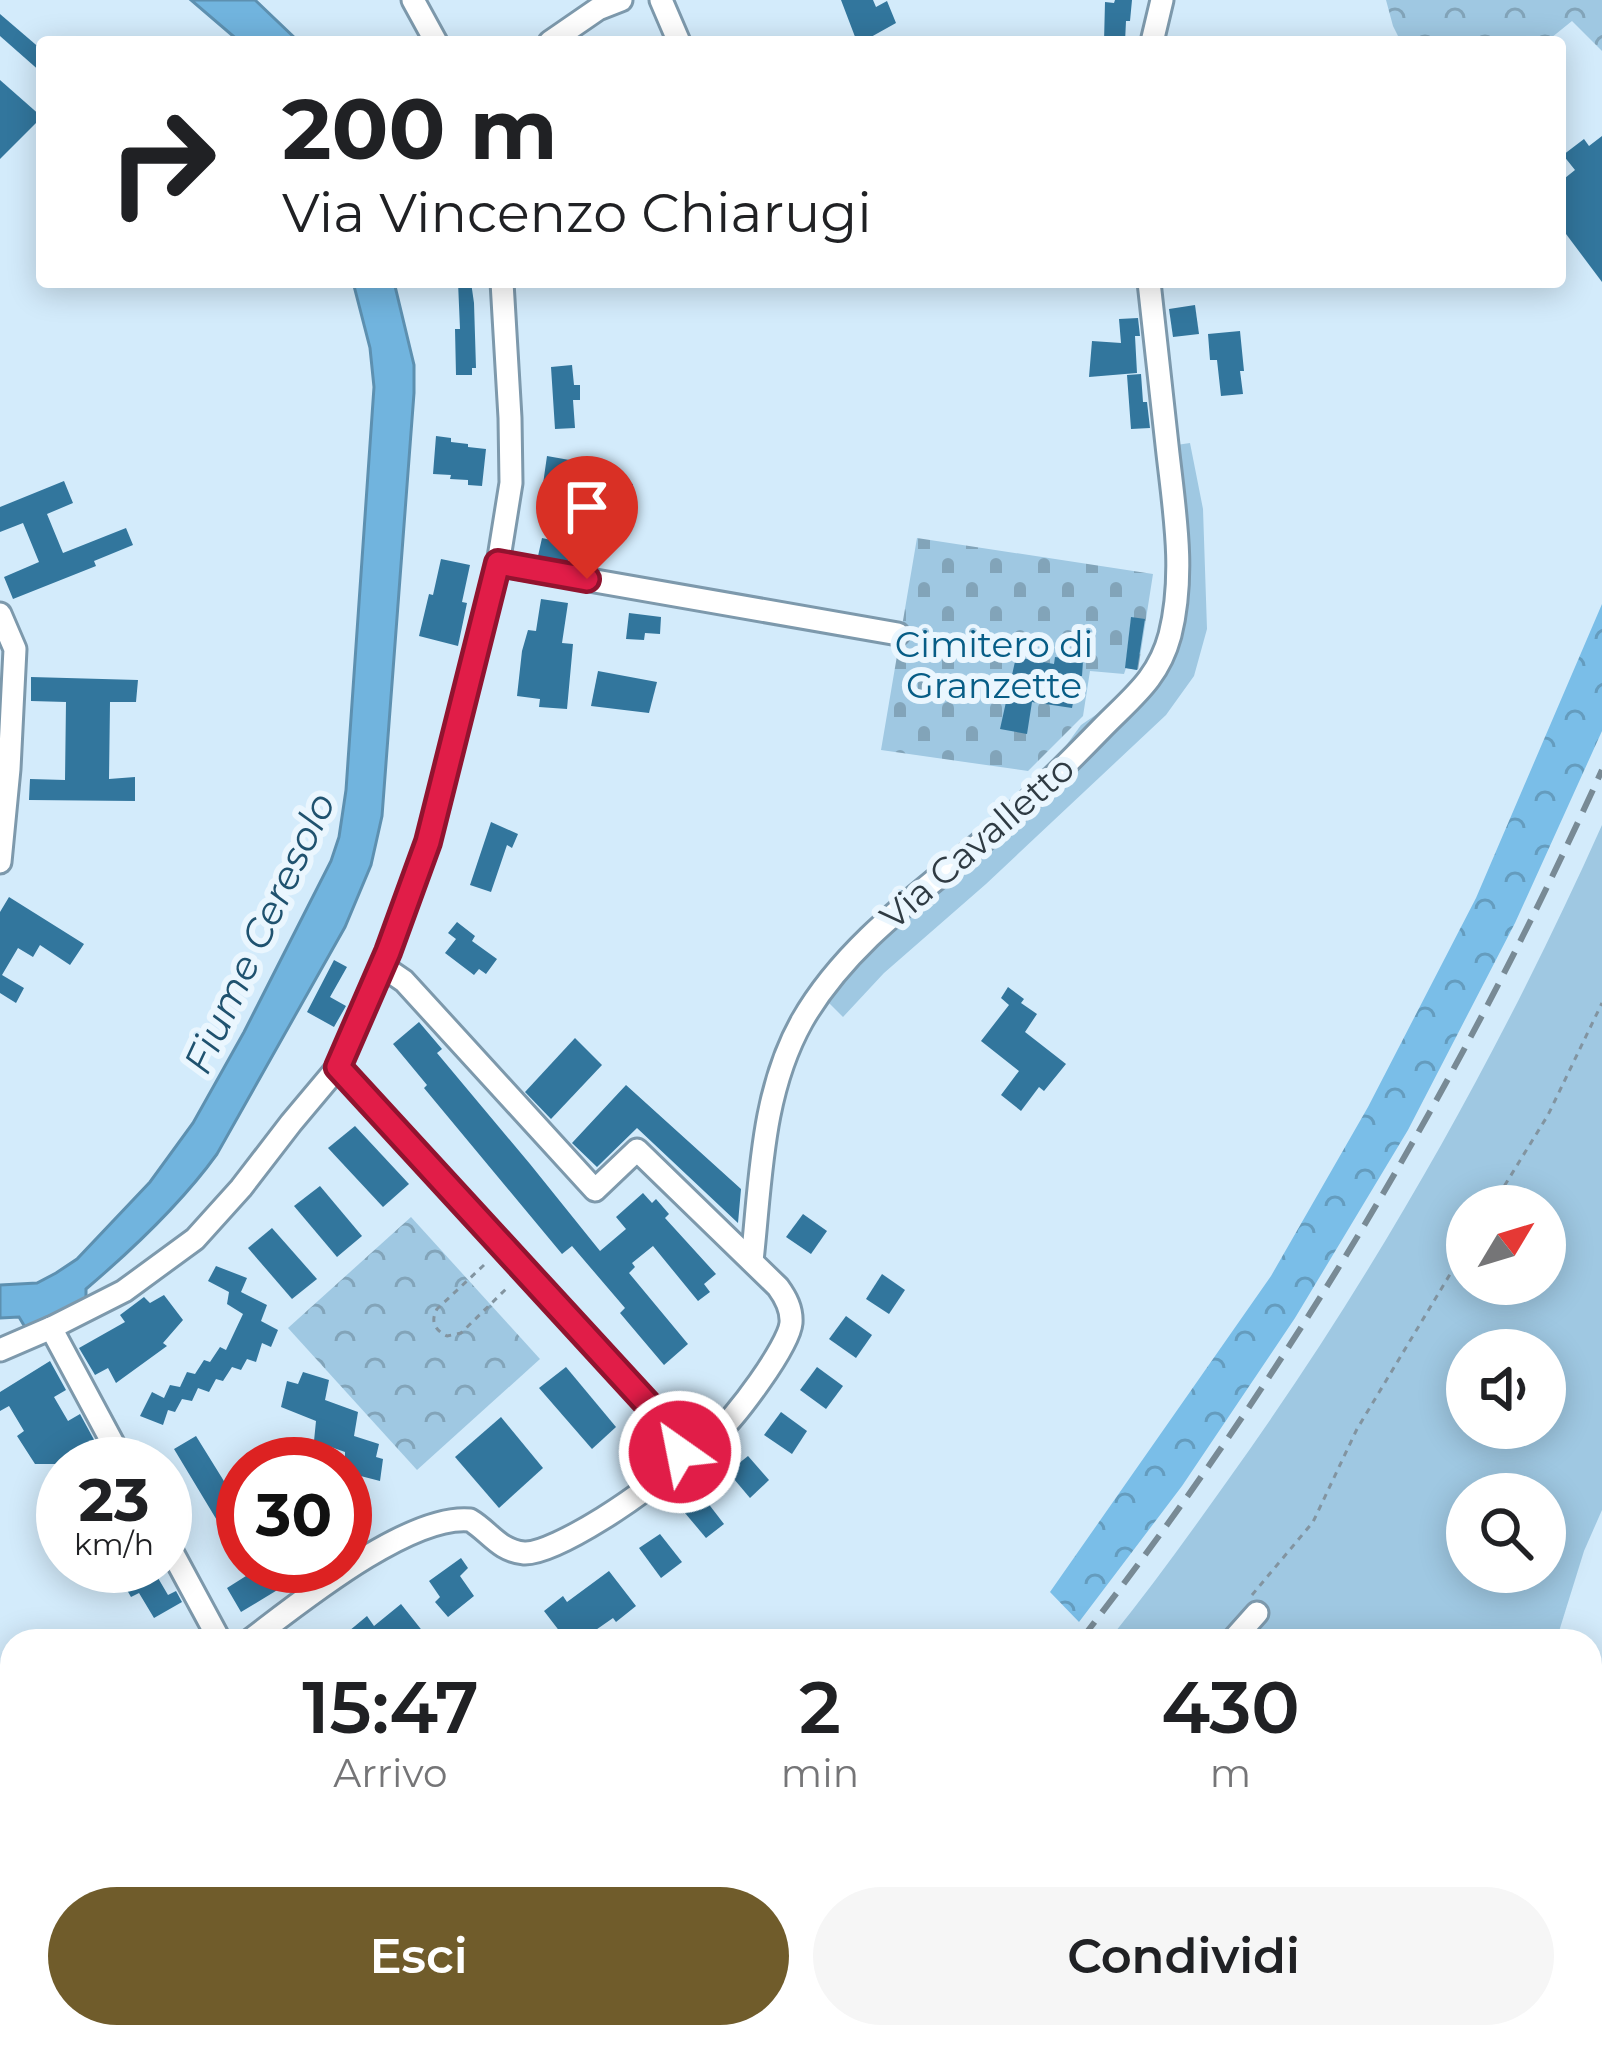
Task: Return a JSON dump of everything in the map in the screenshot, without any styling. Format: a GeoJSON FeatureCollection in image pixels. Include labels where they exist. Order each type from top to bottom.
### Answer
{"type":"FeatureCollection","features":[{"type":"Feature","properties":{"kind":"street"},"geometry":{"type":"LineString","coordinates":[[413,0],[433,36]]}},
{"type":"Feature","properties":{"kind":"street"},"geometry":{"type":"LineString","coordinates":[[559,36],[598,9],[621,0]]}},
{"type":"Feature","properties":{"kind":"street"},"geometry":{"type":"LineString","coordinates":[[661,0],[676,36]]}},
{"type":"Feature","properties":{"kind":"street"},"geometry":{"type":"LineString","coordinates":[[1153,36],[1162,0]]}},
{"type":"Feature","properties":{"kind":"street"},"geometry":{"type":"LineString","coordinates":[[0,1350],[124,1291],[195,1239],[338,1067],[428,842],[498,563],[511,482],[502,288]]}},
{"type":"Feature","properties":{"kind":"street","name":"Via Cavalletto"},"geometry":{"type":"LineString","coordinates":[[752,1261],[769,1114],[782,1065],[803,1019],[842,966],[887,919],[1057,775],[1142,691],[1169,640],[1178,598],[1179,552],[1150,288]]}},
{"type":"Feature","properties":{"kind":"street"},"geometry":{"type":"LineString","coordinates":[[498,563],[898,634]]}},
{"type":"Feature","properties":{"kind":"street"},"geometry":{"type":"LineString","coordinates":[[0,614],[15,649],[0,862]]}},
{"type":"Feature","properties":{"kind":"street"},"geometry":{"type":"LineString","coordinates":[[382,966],[404,981],[595,1190],[638,1150],[788,1301],[788,1337],[768,1369],[718,1434],[680,1452]]}},
{"type":"Feature","properties":{"kind":"street"},"geometry":{"type":"LineString","coordinates":[[265,1629],[402,1536],[446,1521],[470,1520],[507,1549],[547,1550],[638,1495],[680,1452],[678,1437],[338,1067]]}},
{"type":"Feature","properties":{"kind":"street"},"geometry":{"type":"LineString","coordinates":[[51,1328],[110,1437]]}},
{"type":"Feature","properties":{"kind":"street"},"geometry":{"type":"LineString","coordinates":[[192,1589],[214,1629]]}},
{"type":"Feature","properties":{"kind":"street"},"geometry":{"type":"LineString","coordinates":[[1239,1629],[1254,1605]]}},
{"type":"Feature","properties":{"kind":"path"},"geometry":{"type":"LineString","coordinates":[[1505,1185],[1548,1115],[1602,1003]]}},
{"type":"Feature","properties":{"kind":"path"},"geometry":{"type":"LineString","coordinates":[[484,1265],[437,1309],[433,1316],[438,1331],[447,1336],[461,1333],[506,1289]]}},
{"type":"Feature","properties":{"kind":"path"},"geometry":{"type":"LineString","coordinates":[[1254,1605],[1313,1522],[1357,1429],[1446,1281]]}},
{"type":"Feature","properties":{"kind":"green space"},"geometry":{"type":"Polygon","coordinates":[[[1386,0],[1602,0],[1602,51],[1572,21],[1553,36],[1398,36],[1386,0]]]}},
{"type":"Feature","properties":{"kind":"green space"},"geometry":{"type":"Polygon","coordinates":[[[1190,443],[1203,509],[1207,629],[1194,676],[1166,715],[884,973],[843,1017],[824,998],[859,953],[1027,799],[1081,725],[1148,679],[1170,570],[1163,447],[1190,443]]]}},
{"type":"Feature","properties":{"kind":"green space","name":"Cimitero di Granzette"},"geometry":{"type":"Polygon","coordinates":[[[917,538],[1153,574],[1138,670],[1126,668],[1124,674],[1090,671],[1083,716],[1028,771],[881,750],[917,538]]]}},
{"type":"Feature","properties":{"kind":"green space"},"geometry":{"type":"Polygon","coordinates":[[[1602,604],[1602,731],[1515,923],[1408,1130],[1295,1318],[1182,1486],[1079,1622],[1050,1592],[1271,1276],[1368,1107],[1476,898],[1602,604]]]}},
{"type":"Feature","properties":{"kind":"green space"},"geometry":{"type":"Polygon","coordinates":[[[1602,825],[1602,1510],[1560,1629],[1117,1629],[1213,1501],[1334,1324],[1477,1079],[1602,825]]]}},
{"type":"Feature","properties":{"kind":"green space"},"geometry":{"type":"Polygon","coordinates":[[[411,1217],[540,1359],[417,1470],[288,1328],[411,1217]]]}},
{"type":"Feature","properties":{"kind":"shaded area"},"geometry":{"type":"Polygon","coordinates":[[[191,0],[255,0],[293,36],[233,36],[191,0]]]}},
{"type":"Feature","properties":{"kind":"shaded area"},"geometry":{"type":"Polygon","coordinates":[[[355,288],[395,288],[414,365],[414,393],[382,816],[371,865],[345,927],[217,1154],[188,1191],[86,1289],[86,1299],[25,1327],[19,1317],[0,1318],[0,1285],[37,1283],[77,1259],[150,1182],[193,1123],[331,861],[346,790],[374,387],[355,288]]]}},
{"type":"Feature","properties":{"kind":"building"},"geometry":{"type":"Polygon","coordinates":[[[841,0],[873,0],[876,7],[887,1],[896,23],[873,36],[855,36],[841,0]]]}},
{"type":"Feature","properties":{"kind":"building"},"geometry":{"type":"Polygon","coordinates":[[[1132,0],[1125,36],[1104,36],[1105,2],[1132,0]]]}},
{"type":"Feature","properties":{"kind":"building"},"geometry":{"type":"Polygon","coordinates":[[[0,14],[36,45],[36,68],[0,36],[0,14]]]}},
{"type":"Feature","properties":{"kind":"building"},"geometry":{"type":"Polygon","coordinates":[[[0,80],[36,112],[36,123],[0,159],[0,80]]]}},
{"type":"Feature","properties":{"kind":"building"},"geometry":{"type":"Polygon","coordinates":[[[1602,136],[1602,282],[1566,234],[1566,177],[1575,170],[1566,153],[1584,139],[1589,146],[1602,136]]]}},
{"type":"Feature","properties":{"kind":"building"},"geometry":{"type":"Polygon","coordinates":[[[458,288],[472,288],[476,368],[472,375],[456,375],[455,329],[460,329],[458,288]]]}},
{"type":"Feature","properties":{"kind":"building"},"geometry":{"type":"Polygon","coordinates":[[[1195,305],[1199,334],[1173,337],[1169,309],[1195,305]]]}},
{"type":"Feature","properties":{"kind":"building"},"geometry":{"type":"Polygon","coordinates":[[[1138,318],[1137,373],[1089,377],[1092,341],[1121,343],[1119,319],[1138,318]]]}},
{"type":"Feature","properties":{"kind":"building"},"geometry":{"type":"Polygon","coordinates":[[[1240,331],[1243,394],[1221,396],[1208,334],[1240,331]]]}},
{"type":"Feature","properties":{"kind":"building"},"geometry":{"type":"Polygon","coordinates":[[[572,365],[574,385],[580,385],[580,400],[573,400],[575,428],[555,429],[551,367],[572,365]]]}},
{"type":"Feature","properties":{"kind":"building"},"geometry":{"type":"Polygon","coordinates":[[[1141,374],[1150,428],[1131,429],[1127,375],[1141,374]]]}},
{"type":"Feature","properties":{"kind":"building"},"geometry":{"type":"Polygon","coordinates":[[[436,436],[486,449],[482,486],[433,474],[436,436]]]}},
{"type":"Feature","properties":{"kind":"building"},"geometry":{"type":"Polygon","coordinates":[[[547,456],[575,461],[574,472],[633,484],[631,500],[598,495],[589,550],[571,547],[568,561],[538,556],[542,538],[556,541],[564,487],[543,484],[547,456]]]}},
{"type":"Feature","properties":{"kind":"building"},"geometry":{"type":"Polygon","coordinates":[[[64,481],[73,503],[47,514],[63,553],[126,528],[133,545],[94,561],[96,566],[13,599],[4,577],[39,562],[23,523],[0,532],[0,507],[64,481]]]}},
{"type":"Feature","properties":{"kind":"building"},"geometry":{"type":"Polygon","coordinates":[[[441,559],[470,565],[458,646],[419,636],[441,559]]]}},
{"type":"Feature","properties":{"kind":"building"},"geometry":{"type":"Polygon","coordinates":[[[541,599],[568,603],[562,643],[573,644],[567,709],[539,707],[540,699],[517,696],[522,651],[528,630],[536,631],[541,599]]]}},
{"type":"Feature","properties":{"kind":"building"},"geometry":{"type":"Polygon","coordinates":[[[629,613],[661,617],[660,634],[645,633],[644,640],[626,639],[629,613]]]}},
{"type":"Feature","properties":{"kind":"building"},"geometry":{"type":"Polygon","coordinates":[[[1131,617],[1145,619],[1137,670],[1125,668],[1131,617]]]}},
{"type":"Feature","properties":{"kind":"building"},"geometry":{"type":"Polygon","coordinates":[[[1016,657],[1054,664],[1055,657],[1083,661],[1072,708],[1032,702],[1027,734],[1000,729],[1016,657]]]}},
{"type":"Feature","properties":{"kind":"building"},"geometry":{"type":"Polygon","coordinates":[[[598,671],[657,682],[649,713],[591,706],[598,671]]]}},
{"type":"Feature","properties":{"kind":"building"},"geometry":{"type":"Polygon","coordinates":[[[31,677],[138,680],[136,702],[110,702],[109,779],[135,777],[135,801],[29,800],[30,779],[65,780],[66,702],[31,701],[31,677]]]}},
{"type":"Feature","properties":{"kind":"building"},"geometry":{"type":"Polygon","coordinates":[[[491,822],[518,834],[512,848],[507,845],[491,892],[470,885],[491,822]]]}},
{"type":"Feature","properties":{"kind":"building"},"geometry":{"type":"Polygon","coordinates":[[[9,897],[84,944],[70,965],[40,945],[33,957],[18,948],[2,975],[24,988],[16,1003],[0,993],[0,912],[9,897]]]}},
{"type":"Feature","properties":{"kind":"building"},"geometry":{"type":"Polygon","coordinates":[[[457,922],[475,936],[472,941],[497,959],[486,974],[479,969],[474,975],[445,953],[456,939],[448,933],[457,922]]]}},
{"type":"Feature","properties":{"kind":"building"},"geometry":{"type":"Polygon","coordinates":[[[334,960],[347,967],[330,997],[346,1006],[334,1027],[307,1012],[334,960]]]}},
{"type":"Feature","properties":{"kind":"building"},"geometry":{"type":"Polygon","coordinates":[[[1008,987],[1037,1014],[1025,1032],[1066,1064],[1021,1111],[1001,1095],[1019,1071],[981,1041],[1009,1005],[1001,998],[1008,987]]]}},
{"type":"Feature","properties":{"kind":"building"},"geometry":{"type":"Polygon","coordinates":[[[419,1022],[442,1049],[437,1053],[600,1251],[626,1229],[616,1217],[643,1193],[652,1203],[656,1199],[669,1214],[665,1218],[716,1274],[704,1284],[710,1292],[698,1301],[653,1246],[632,1263],[635,1267],[629,1273],[688,1344],[664,1365],[620,1313],[625,1308],[572,1246],[562,1254],[424,1088],[427,1085],[393,1044],[419,1022]]]}},
{"type":"Feature","properties":{"kind":"building"},"geometry":{"type":"Polygon","coordinates":[[[575,1038],[602,1065],[551,1119],[525,1092],[575,1038]]]}},
{"type":"Feature","properties":{"kind":"building"},"geometry":{"type":"Polygon","coordinates":[[[626,1085],[741,1189],[738,1223],[637,1128],[597,1167],[572,1143],[626,1085]]]}},
{"type":"Feature","properties":{"kind":"building"},"geometry":{"type":"Polygon","coordinates":[[[355,1126],[409,1184],[383,1207],[328,1148],[355,1126]]]}},
{"type":"Feature","properties":{"kind":"building"},"geometry":{"type":"Polygon","coordinates":[[[320,1186],[362,1236],[337,1257],[294,1206],[320,1186]]]}},
{"type":"Feature","properties":{"kind":"building"},"geometry":{"type":"Polygon","coordinates":[[[803,1214],[827,1231],[811,1254],[786,1237],[803,1214]]]}},
{"type":"Feature","properties":{"kind":"building"},"geometry":{"type":"Polygon","coordinates":[[[272,1228],[317,1279],[292,1299],[248,1248],[272,1228]]]}},
{"type":"Feature","properties":{"kind":"building"},"geometry":{"type":"Polygon","coordinates":[[[216,1266],[247,1278],[241,1292],[267,1305],[261,1321],[278,1330],[271,1347],[262,1343],[256,1362],[247,1359],[241,1370],[232,1367],[223,1381],[216,1379],[209,1392],[198,1388],[192,1401],[182,1399],[175,1412],[168,1410],[163,1425],[140,1416],[152,1392],[164,1398],[170,1385],[180,1387],[187,1372],[195,1374],[220,1347],[226,1350],[243,1314],[227,1304],[229,1292],[208,1281],[216,1266]]]}},
{"type":"Feature","properties":{"kind":"building"},"geometry":{"type":"Polygon","coordinates":[[[882,1274],[905,1290],[889,1314],[866,1299],[882,1274]]]}},
{"type":"Feature","properties":{"kind":"building"},"geometry":{"type":"Polygon","coordinates":[[[164,1295],[183,1320],[163,1343],[167,1346],[116,1383],[108,1368],[95,1375],[79,1348],[125,1322],[120,1315],[144,1297],[150,1303],[164,1295]]]}},
{"type":"Feature","properties":{"kind":"building"},"geometry":{"type":"Polygon","coordinates":[[[846,1316],[872,1335],[856,1358],[829,1339],[846,1316]]]}},
{"type":"Feature","properties":{"kind":"building"},"geometry":{"type":"Polygon","coordinates":[[[50,1361],[66,1390],[54,1397],[68,1421],[80,1414],[93,1437],[36,1437],[35,1464],[17,1436],[24,1431],[9,1406],[0,1411],[0,1392],[50,1361]]]}},
{"type":"Feature","properties":{"kind":"building"},"geometry":{"type":"Polygon","coordinates":[[[566,1367],[616,1427],[592,1449],[539,1388],[566,1367]]]}},
{"type":"Feature","properties":{"kind":"building"},"geometry":{"type":"Polygon","coordinates":[[[817,1367],[843,1386],[826,1409],[800,1390],[817,1367]]]}},
{"type":"Feature","properties":{"kind":"building"},"geometry":{"type":"Polygon","coordinates":[[[303,1372],[329,1380],[325,1400],[358,1412],[357,1437],[314,1437],[316,1421],[281,1407],[287,1381],[298,1384],[303,1372]]]}},
{"type":"Feature","properties":{"kind":"building"},"geometry":{"type":"Polygon","coordinates":[[[781,1412],[807,1431],[792,1454],[764,1435],[781,1412]]]}},
{"type":"Feature","properties":{"kind":"building"},"geometry":{"type":"Polygon","coordinates":[[[501,1417],[543,1468],[499,1508],[455,1457],[501,1417]]]}},
{"type":"Feature","properties":{"kind":"building"},"geometry":{"type":"Polygon","coordinates":[[[196,1436],[216,1468],[216,1519],[192,1479],[192,1438],[196,1436]]]}},
{"type":"Feature","properties":{"kind":"building"},"geometry":{"type":"Polygon","coordinates":[[[372,1442],[379,1444],[376,1457],[383,1459],[380,1481],[372,1479],[372,1442]]]}},
{"type":"Feature","properties":{"kind":"building"},"geometry":{"type":"Polygon","coordinates":[[[748,1456],[769,1480],[750,1498],[728,1472],[748,1456]]]}},
{"type":"Feature","properties":{"kind":"building"},"geometry":{"type":"Polygon","coordinates":[[[704,1498],[724,1524],[706,1538],[685,1513],[704,1498]]]}},
{"type":"Feature","properties":{"kind":"building"},"geometry":{"type":"Polygon","coordinates":[[[660,1534],[682,1562],[661,1578],[639,1548],[660,1534]]]}},
{"type":"Feature","properties":{"kind":"building"},"geometry":{"type":"Polygon","coordinates":[[[461,1558],[468,1568],[460,1576],[474,1596],[448,1617],[435,1602],[440,1597],[429,1581],[461,1558]]]}},
{"type":"Feature","properties":{"kind":"building"},"geometry":{"type":"Polygon","coordinates":[[[609,1571],[636,1606],[597,1629],[558,1629],[544,1611],[563,1596],[567,1602],[609,1571]]]}},
{"type":"Feature","properties":{"kind":"building"},"geometry":{"type":"Polygon","coordinates":[[[139,1593],[177,1593],[182,1602],[154,1618],[139,1593]]]}},
{"type":"Feature","properties":{"kind":"building"},"geometry":{"type":"Polygon","coordinates":[[[230,1593],[272,1593],[241,1612],[230,1593]]]}},
{"type":"Feature","properties":{"kind":"building"},"geometry":{"type":"Polygon","coordinates":[[[401,1604],[421,1629],[351,1629],[367,1616],[374,1626],[401,1604]]]}},
{"type":"Feature","properties":{"kind":"railway"},"geometry":{"type":"LineString","coordinates":[[1089,1629],[1231,1434],[1367,1221],[1490,1000],[1602,770]]}},
{"type":"Feature","properties":{"kind":"route"},"geometry":{"type":"LineString","coordinates":[[587,579],[498,563],[428,842],[388,952],[338,1067],[678,1437],[680,1452]]}},
{"type":"Feature","properties":{"kind":"water label","name":"Fiume Ceresolo"},"geometry":{"type":"Point","coordinates":[259,933]}}]}
